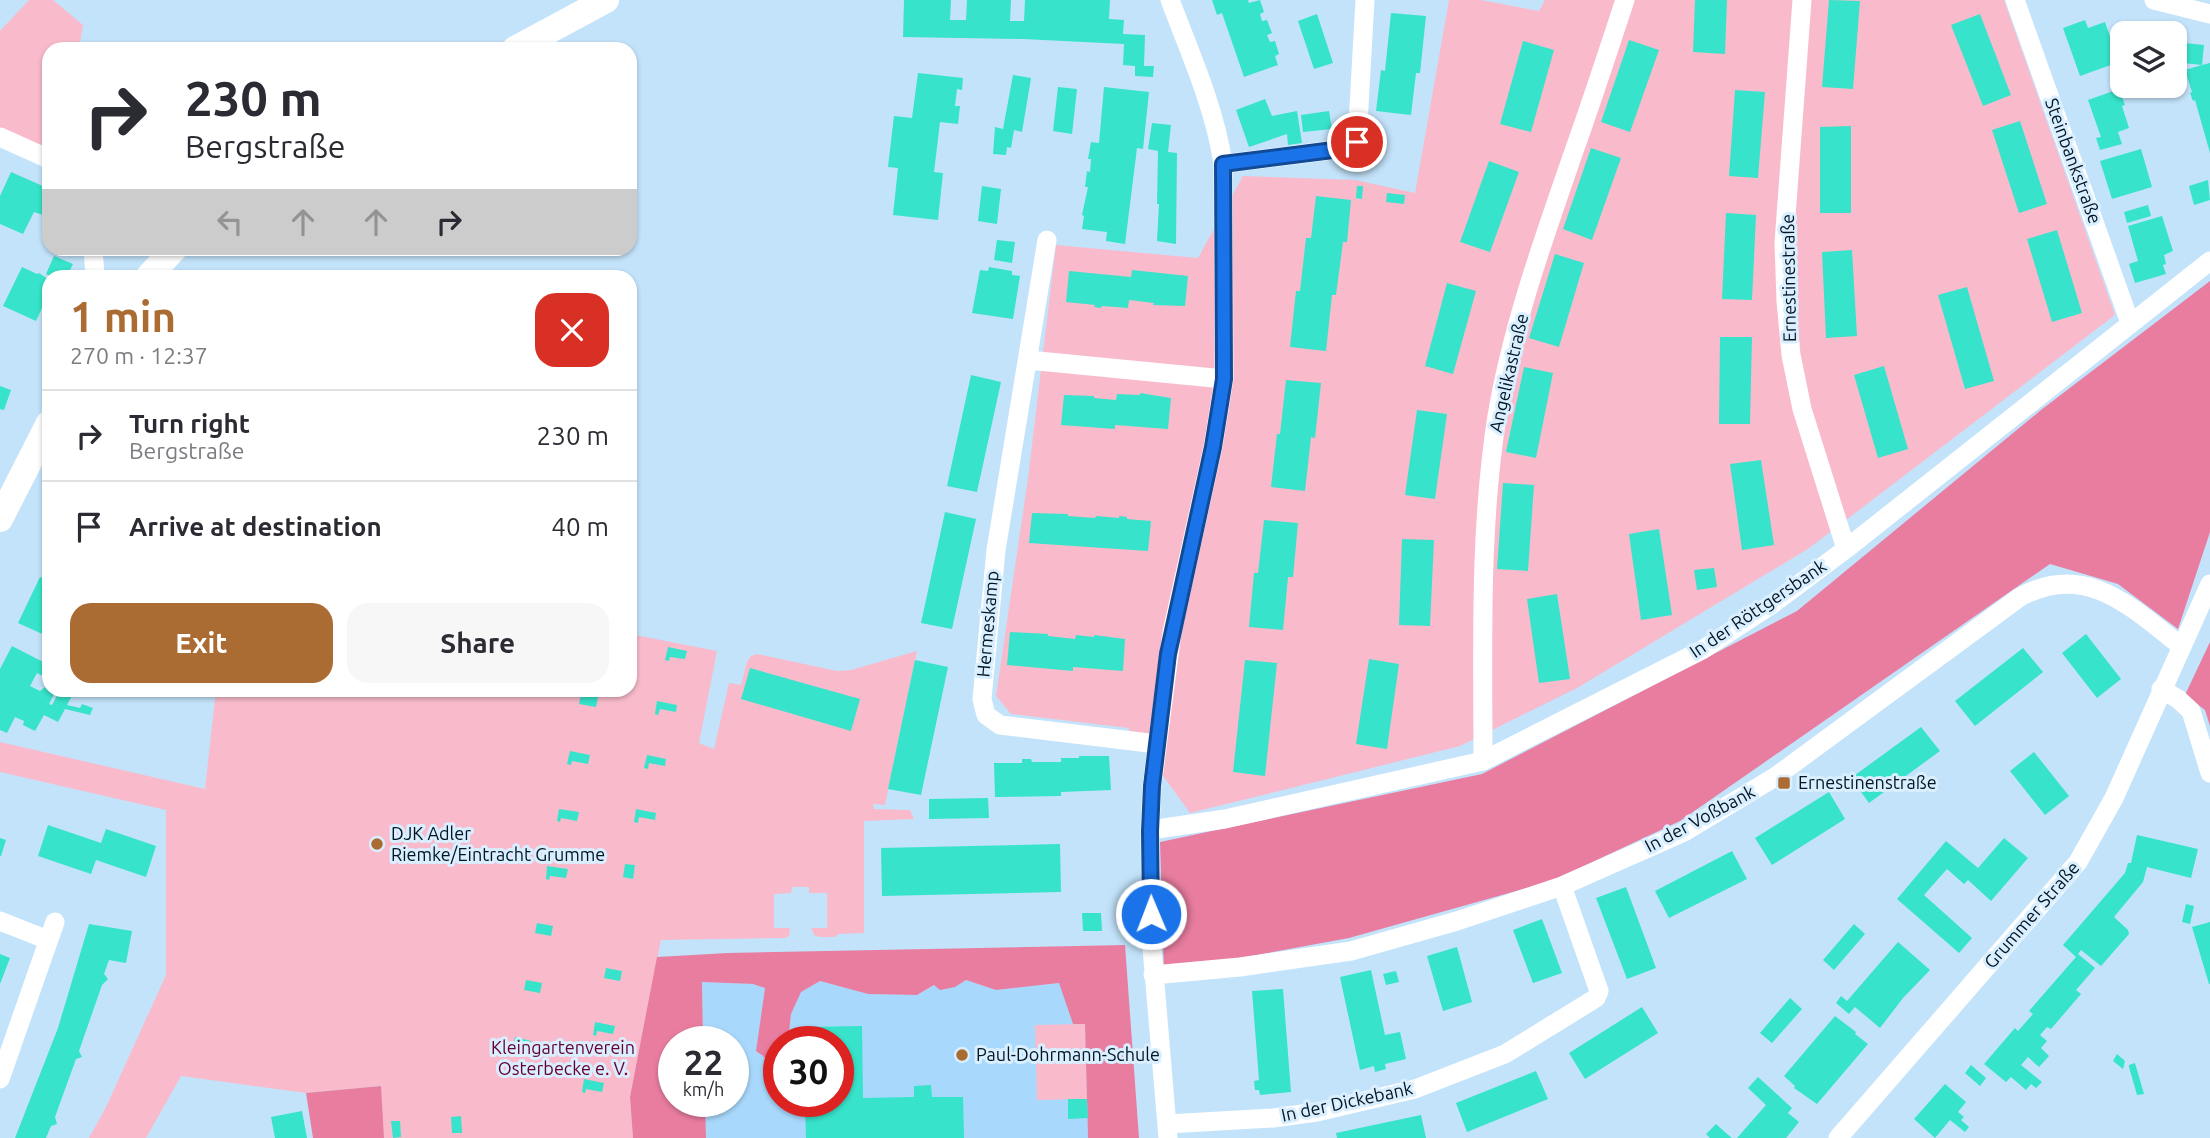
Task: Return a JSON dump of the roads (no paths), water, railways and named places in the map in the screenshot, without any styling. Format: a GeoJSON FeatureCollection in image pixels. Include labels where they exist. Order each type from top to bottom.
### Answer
{"type":"FeatureCollection","features":[{"type":"Feature","properties":{"kind":"street"},"geometry":{"type":"LineString","coordinates":[[528,42],[606,0]]}},
{"type":"Feature","properties":{"kind":"street"},"geometry":{"type":"LineString","coordinates":[[1168,1131],[1153,975],[1150,831],[1157,744],[1172,632],[1213,447],[1224,379],[1221,147],[1170,0]]}},
{"type":"Feature","properties":{"kind":"street"},"geometry":{"type":"LineString","coordinates":[[1223,164],[1349,148],[1357,142],[1365,0]]}},
{"type":"Feature","properties":{"kind":"street","name":"Angelikastraße"},"geometry":{"type":"LineString","coordinates":[[1483,761],[1484,536],[1497,415],[1513,342],[1540,252],[1625,0]]}},
{"type":"Feature","properties":{"kind":"street","name":"Ernestinestraße"},"geometry":{"type":"LineString","coordinates":[[1802,0],[1784,243],[1786,301],[1791,355],[1802,409],[1846,549]]}},
{"type":"Feature","properties":{"kind":"street","name":"Steinbankstraße"},"geometry":{"type":"LineString","coordinates":[[2015,0],[2130,323]]}},
{"type":"Feature","properties":{"kind":"street"},"geometry":{"type":"LineString","coordinates":[[2154,0],[2210,14]]}},
{"type":"Feature","properties":{"kind":"street"},"geometry":{"type":"LineString","coordinates":[[0,137],[42,156]]}},
{"type":"Feature","properties":{"kind":"street","name":"Hermeskamp"},"geometry":{"type":"LineString","coordinates":[[1047,240],[996,550],[982,699],[986,715],[1000,725],[1157,744]]}},
{"type":"Feature","properties":{"kind":"street"},"geometry":{"type":"LineString","coordinates":[[155,270],[168,256]]}},
{"type":"Feature","properties":{"kind":"street","name":"In der Röttgersbank"},"geometry":{"type":"LineString","coordinates":[[1150,831],[1225,819],[1483,761],[1702,650],[1771,605],[1846,549],[2210,261]]}},
{"type":"Feature","properties":{"kind":"street"},"geometry":{"type":"LineString","coordinates":[[1028,360],[1224,379]]}},
{"type":"Feature","properties":{"kind":"street"},"geometry":{"type":"LineString","coordinates":[[0,519],[42,437]]}},
{"type":"Feature","properties":{"kind":"street","name":"In der Voßbank"},"geometry":{"type":"LineString","coordinates":[[1153,975],[1240,967],[1351,951],[1562,886],[1684,832],[1775,777],[2036,588],[2077,583],[2104,590],[2181,646]]}},
{"type":"Feature","properties":{"kind":"street","name":"Grummer Straße"},"geometry":{"type":"LineString","coordinates":[[1838,1138],[2078,862],[2113,798],[2210,584]]}},
{"type":"Feature","properties":{"kind":"street"},"geometry":{"type":"LineString","coordinates":[[2161,690],[2178,699],[2191,711],[2210,773]]}},
{"type":"Feature","properties":{"kind":"street","name":"In der Dickebank"},"geometry":{"type":"LineString","coordinates":[[1168,1131],[1273,1118],[1360,1103],[1415,1089],[1505,1054],[1596,998],[1599,991],[1562,886]]}},
{"type":"Feature","properties":{"kind":"street"},"geometry":{"type":"LineString","coordinates":[[0,921],[52,931],[0,1079]]}},
{"type":"Feature","properties":{"kind":"place","name":"Ernestinenstraße"},"geometry":{"type":"Point","coordinates":[1784,783]}},
{"type":"Feature","properties":{"kind":"place","name":"DJK Adler Riemke/Eintracht Grumme"},"geometry":{"type":"Point","coordinates":[377,844]}},
{"type":"Feature","properties":{"kind":"place","name":"Paul-Dohrmann-Schule"},"geometry":{"type":"Point","coordinates":[962,1055]}},
{"type":"Feature","properties":{"kind":"park label","name":"Kleingartenverein Osterbecke e. V."},"geometry":{"type":"Point","coordinates":[563,1058]}}]}
